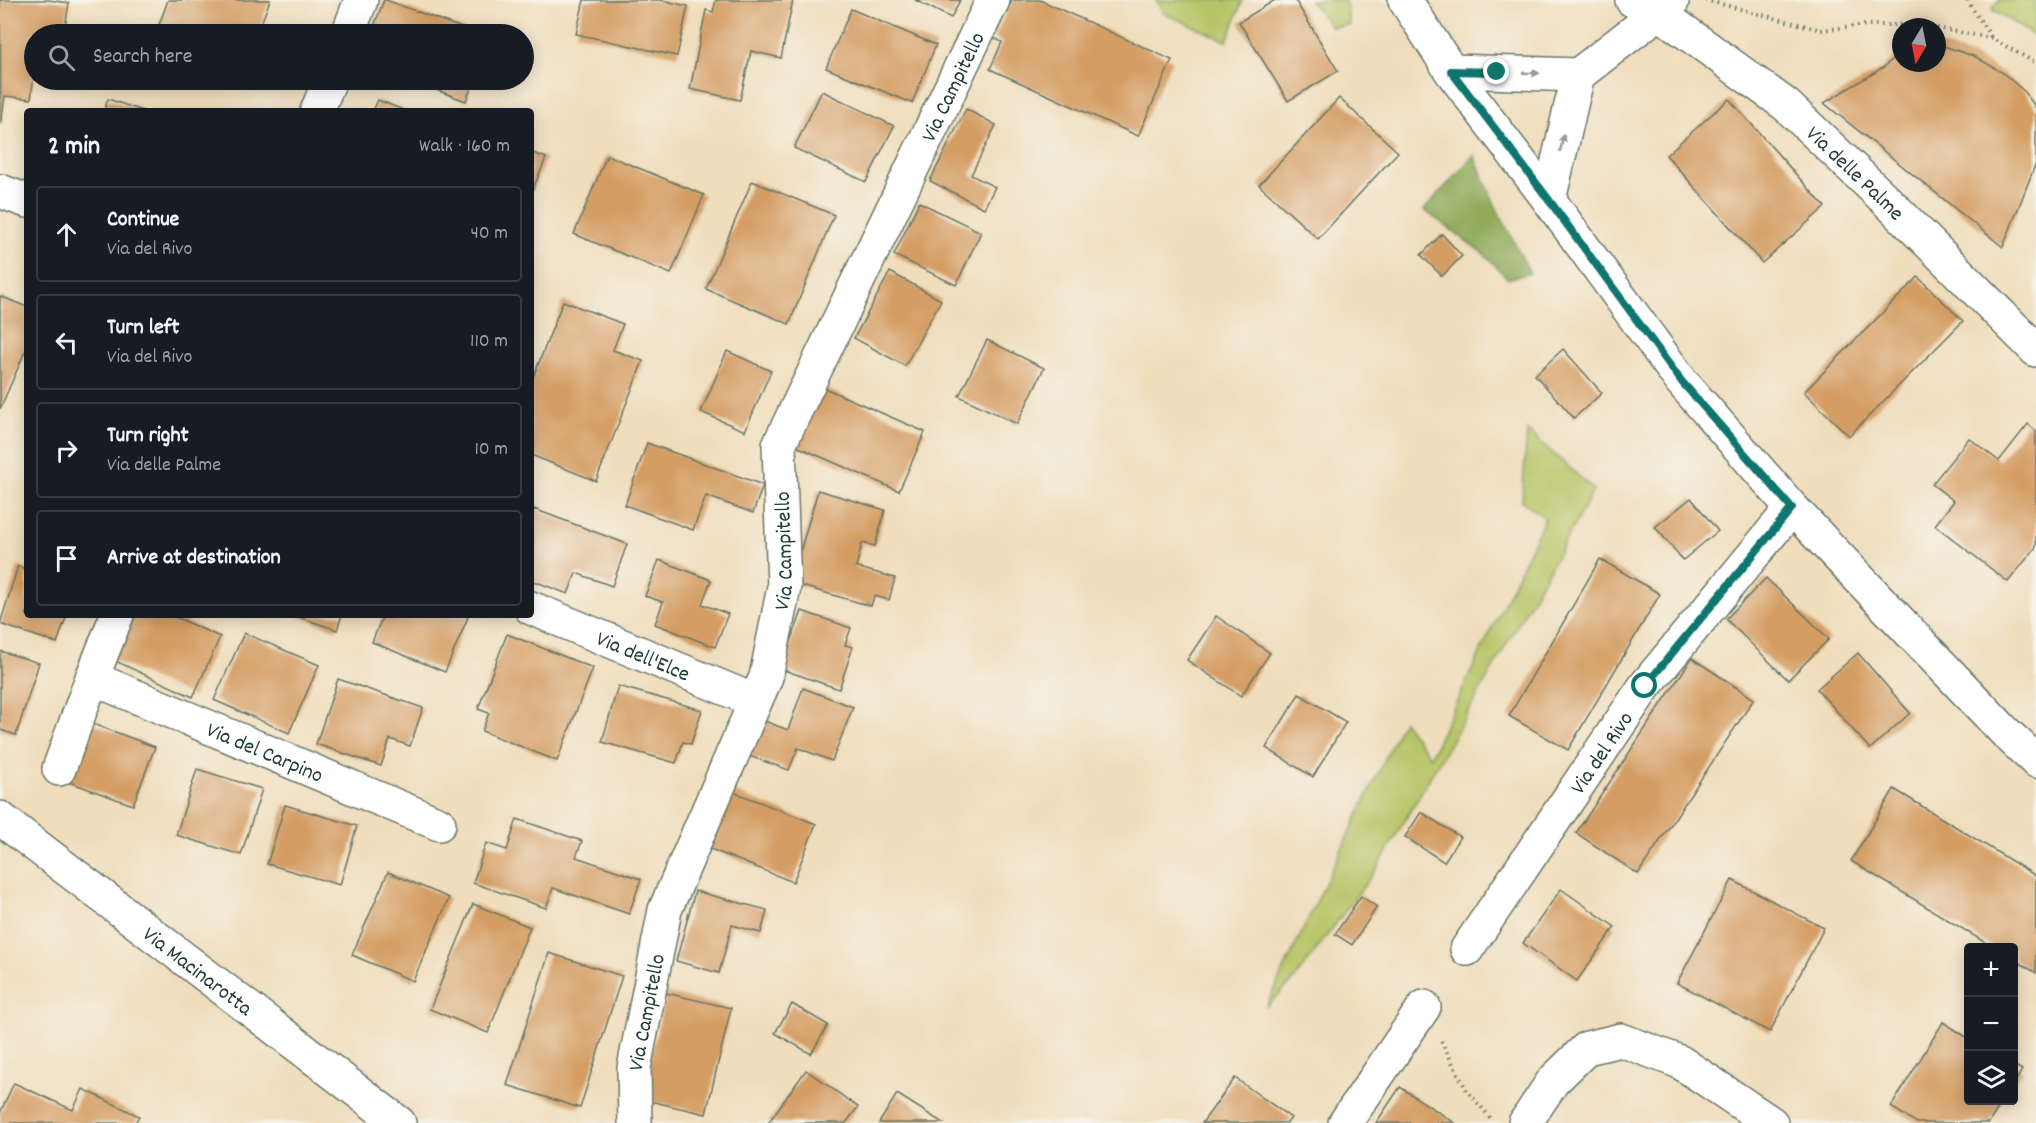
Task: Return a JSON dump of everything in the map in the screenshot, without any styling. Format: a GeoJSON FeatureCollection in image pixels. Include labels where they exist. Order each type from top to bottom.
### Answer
{"type":"FeatureCollection","features":[{"type":"Feature","properties":{"kind":"street"},"geometry":{"type":"LineString","coordinates":[[352,24],[361,0]]}},
{"type":"Feature","properties":{"kind":"street","name":"Via Campitello"},"geometry":{"type":"LineString","coordinates":[[635,1123],[634,1068],[665,910],[765,677],[784,587],[779,445],[993,0]]}},
{"type":"Feature","properties":{"kind":"street"},"geometry":{"type":"LineString","coordinates":[[1405,0],[1451,71],[1682,382],[1792,508],[2006,733],[2036,761]]}},
{"type":"Feature","properties":{"kind":"street","name":"Via delle Palme"},"geometry":{"type":"LineString","coordinates":[[1578,75],[1655,4],[1786,105],[1890,204],[2036,350]]}},
{"type":"Feature","properties":{"kind":"street"},"geometry":{"type":"LineString","coordinates":[[1451,71],[1578,75],[1549,200]]}},
{"type":"Feature","properties":{"kind":"street"},"geometry":{"type":"LineString","coordinates":[[318,108],[326,90]]}},
{"type":"Feature","properties":{"kind":"street"},"geometry":{"type":"LineString","coordinates":[[0,191],[24,200]]}},
{"type":"Feature","properties":{"kind":"street","name":"Via del Rivo"},"geometry":{"type":"LineString","coordinates":[[1467,949],[1645,686],[1792,508]]}},
{"type":"Feature","properties":{"kind":"street","name":"Via dell'Elce"},"geometry":{"type":"LineString","coordinates":[[534,609],[755,701]]}},
{"type":"Feature","properties":{"kind":"street"},"geometry":{"type":"LineString","coordinates":[[59,769],[116,618]]}},
{"type":"Feature","properties":{"kind":"street","name":"Via del Carpino"},"geometry":{"type":"LineString","coordinates":[[92,678],[439,824]]}},
{"type":"Feature","properties":{"kind":"street","name":"Via Macinarotta"},"geometry":{"type":"LineString","coordinates":[[0,818],[399,1123]]}},
{"type":"Feature","properties":{"kind":"street"},"geometry":{"type":"LineString","coordinates":[[1345,1123],[1424,1007]]}},
{"type":"Feature","properties":{"kind":"street"},"geometry":{"type":"LineString","coordinates":[[1525,1123],[1553,1081],[1587,1048],[1621,1040],[1680,1062],[1771,1123]]}},
{"type":"Feature","properties":{"kind":"path"},"geometry":{"type":"LineString","coordinates":[[1704,0],[1821,30],[1866,25],[1892,26]]}},
{"type":"Feature","properties":{"kind":"path"},"geometry":{"type":"LineString","coordinates":[[1966,0],[1991,38]]}},
{"type":"Feature","properties":{"kind":"path"},"geometry":{"type":"LineString","coordinates":[[1946,30],[1991,38],[2036,63]]}},
{"type":"Feature","properties":{"kind":"path"},"geometry":{"type":"LineString","coordinates":[[1424,1007],[1466,1089],[1494,1123]]}},
{"type":"Feature","properties":{"kind":"green space"},"geometry":{"type":"Polygon","coordinates":[[[1156,0],[1243,0],[1227,41],[1163,13],[1156,0]]]}},
{"type":"Feature","properties":{"kind":"green space"},"geometry":{"type":"Polygon","coordinates":[[[1310,0],[1345,0],[1350,25],[1331,27],[1310,0]]]}},
{"type":"Feature","properties":{"kind":"green space"},"geometry":{"type":"Polygon","coordinates":[[[1999,0],[2036,0],[2036,37],[1992,10],[1999,0]]]}},
{"type":"Feature","properties":{"kind":"green space"},"geometry":{"type":"Polygon","coordinates":[[[1474,155],[1496,207],[1530,273],[1508,279],[1485,255],[1424,210],[1474,155]]]}},
{"type":"Feature","properties":{"kind":"green space"},"geometry":{"type":"Polygon","coordinates":[[[1527,430],[1594,490],[1376,870],[1293,981],[1266,1007],[1403,721],[1430,757],[1545,518],[1522,501],[1527,430]]]}},
{"type":"Feature","properties":{"kind":"building"},"geometry":{"type":"Polygon","coordinates":[[[0,0],[48,0],[69,3],[66,24],[24,24],[24,90],[32,90],[31,99],[5,96],[1,125],[0,0]]]}},
{"type":"Feature","properties":{"kind":"building"},"geometry":{"type":"Polygon","coordinates":[[[168,0],[270,0],[261,24],[159,24],[168,0]]]}},
{"type":"Feature","properties":{"kind":"building"},"geometry":{"type":"Polygon","coordinates":[[[384,0],[386,0],[451,24],[375,24],[384,0]]]}},
{"type":"Feature","properties":{"kind":"building"},"geometry":{"type":"Polygon","coordinates":[[[584,0],[661,0],[688,6],[677,56],[576,34],[584,0]]]}},
{"type":"Feature","properties":{"kind":"building"},"geometry":{"type":"Polygon","coordinates":[[[716,0],[793,0],[781,58],[751,51],[740,100],[690,89],[706,10],[713,12],[716,0]]]}},
{"type":"Feature","properties":{"kind":"building"},"geometry":{"type":"Polygon","coordinates":[[[915,0],[960,0],[951,18],[915,0]]]}},
{"type":"Feature","properties":{"kind":"building"},"geometry":{"type":"Polygon","coordinates":[[[1012,0],[1040,0],[1172,60],[1138,136],[990,69],[1002,42],[994,38],[1012,0]]]}},
{"type":"Feature","properties":{"kind":"building"},"geometry":{"type":"Polygon","coordinates":[[[1275,0],[1295,0],[1338,71],[1288,101],[1239,22],[1275,0]]]}},
{"type":"Feature","properties":{"kind":"building"},"geometry":{"type":"Polygon","coordinates":[[[851,9],[936,45],[912,103],[826,68],[851,9]]]}},
{"type":"Feature","properties":{"kind":"building"},"geometry":{"type":"Polygon","coordinates":[[[1946,47],[1976,57],[2003,73],[2025,92],[2036,108],[2036,163],[2003,247],[1824,103],[1884,67],[1892,59],[1892,72],[1946,72],[1946,47]]]}},
{"type":"Feature","properties":{"kind":"building"},"geometry":{"type":"Polygon","coordinates":[[[436,90],[470,90],[466,101],[436,90]]]}},
{"type":"Feature","properties":{"kind":"building"},"geometry":{"type":"Polygon","coordinates":[[[822,91],[894,126],[866,182],[794,148],[822,91]]]}},
{"type":"Feature","properties":{"kind":"building"},"geometry":{"type":"Polygon","coordinates":[[[1339,98],[1398,152],[1318,239],[1259,185],[1339,98]]]}},
{"type":"Feature","properties":{"kind":"building"},"geometry":{"type":"Polygon","coordinates":[[[108,99],[134,108],[105,108],[108,99]]]}},
{"type":"Feature","properties":{"kind":"building"},"geometry":{"type":"Polygon","coordinates":[[[1729,99],[1825,207],[1762,263],[1666,155],[1729,99]]]}},
{"type":"Feature","properties":{"kind":"building"},"geometry":{"type":"Polygon","coordinates":[[[378,100],[398,108],[374,108],[378,100]]]}},
{"type":"Feature","properties":{"kind":"building"},"geometry":{"type":"Polygon","coordinates":[[[966,109],[996,125],[971,175],[995,187],[984,208],[930,181],[966,109]]]}},
{"type":"Feature","properties":{"kind":"building"},"geometry":{"type":"Polygon","coordinates":[[[534,153],[546,158],[534,187],[534,153]]]}},
{"type":"Feature","properties":{"kind":"building"},"geometry":{"type":"Polygon","coordinates":[[[607,155],[704,195],[671,274],[574,234],[607,155]]]}},
{"type":"Feature","properties":{"kind":"building"},"geometry":{"type":"Polygon","coordinates":[[[752,181],[834,215],[789,324],[706,289],[752,181]]]}},
{"type":"Feature","properties":{"kind":"building"},"geometry":{"type":"Polygon","coordinates":[[[919,202],[981,232],[956,285],[894,255],[919,202]]]}},
{"type":"Feature","properties":{"kind":"building"},"geometry":{"type":"Polygon","coordinates":[[[1442,234],[1462,256],[1442,276],[1421,255],[1442,234]]]}},
{"type":"Feature","properties":{"kind":"building"},"geometry":{"type":"Polygon","coordinates":[[[890,272],[941,300],[905,366],[854,338],[890,272]]]}},
{"type":"Feature","properties":{"kind":"building"},"geometry":{"type":"Polygon","coordinates":[[[1918,277],[1963,321],[1849,436],[1804,392],[1918,277]]]}},
{"type":"Feature","properties":{"kind":"building"},"geometry":{"type":"Polygon","coordinates":[[[0,296],[24,306],[24,354],[0,409],[0,296]]]}},
{"type":"Feature","properties":{"kind":"building"},"geometry":{"type":"Polygon","coordinates":[[[563,301],[623,324],[613,350],[643,361],[596,481],[534,456],[534,375],[563,301]]]}},
{"type":"Feature","properties":{"kind":"building"},"geometry":{"type":"Polygon","coordinates":[[[987,340],[1044,368],[1017,424],[959,396],[987,340]]]}},
{"type":"Feature","properties":{"kind":"building"},"geometry":{"type":"Polygon","coordinates":[[[1563,349],[1602,393],[1574,418],[1535,375],[1563,349]]]}},
{"type":"Feature","properties":{"kind":"building"},"geometry":{"type":"Polygon","coordinates":[[[727,351],[771,371],[745,431],[701,412],[727,351]]]}},
{"type":"Feature","properties":{"kind":"building"},"geometry":{"type":"Polygon","coordinates":[[[820,386],[925,432],[899,491],[794,445],[820,386]]]}},
{"type":"Feature","properties":{"kind":"building"},"geometry":{"type":"Polygon","coordinates":[[[2028,424],[2036,431],[2036,547],[2008,582],[1935,525],[1954,501],[1932,484],[1969,438],[1999,461],[2028,424]]]}},
{"type":"Feature","properties":{"kind":"building"},"geometry":{"type":"Polygon","coordinates":[[[647,443],[763,485],[753,513],[706,496],[693,530],[625,505],[647,443]]]}},
{"type":"Feature","properties":{"kind":"building"},"geometry":{"type":"Polygon","coordinates":[[[818,490],[885,510],[875,546],[862,543],[856,567],[895,578],[889,600],[874,596],[871,606],[791,583],[818,490]]]}},
{"type":"Feature","properties":{"kind":"building"},"geometry":{"type":"Polygon","coordinates":[[[1691,498],[1718,531],[1683,560],[1655,527],[1691,498]]]}},
{"type":"Feature","properties":{"kind":"building"},"geometry":{"type":"Polygon","coordinates":[[[534,509],[627,544],[612,586],[576,573],[568,594],[534,581],[534,509]]]}},
{"type":"Feature","properties":{"kind":"building"},"geometry":{"type":"Polygon","coordinates":[[[1600,559],[1660,594],[1568,750],[1509,716],[1600,559]]]}},
{"type":"Feature","properties":{"kind":"building"},"geometry":{"type":"Polygon","coordinates":[[[659,560],[711,580],[702,604],[728,614],[715,647],[655,624],[663,602],[645,596],[659,560]]]}},
{"type":"Feature","properties":{"kind":"building"},"geometry":{"type":"Polygon","coordinates":[[[18,566],[24,569],[24,618],[66,618],[57,643],[0,624],[18,566]]]}},
{"type":"Feature","properties":{"kind":"building"},"geometry":{"type":"Polygon","coordinates":[[[1766,578],[1829,639],[1788,680],[1726,619],[1766,578]]]}},
{"type":"Feature","properties":{"kind":"building"},"geometry":{"type":"Polygon","coordinates":[[[802,611],[851,628],[845,645],[853,647],[839,689],[781,669],[802,611]]]}},
{"type":"Feature","properties":{"kind":"building"},"geometry":{"type":"Polygon","coordinates":[[[1216,616],[1270,653],[1241,696],[1187,660],[1216,616]]]}},
{"type":"Feature","properties":{"kind":"building"},"geometry":{"type":"Polygon","coordinates":[[[130,618],[178,618],[220,637],[193,697],[111,659],[130,618]]]}},
{"type":"Feature","properties":{"kind":"building"},"geometry":{"type":"Polygon","coordinates":[[[302,618],[341,618],[337,630],[302,618]]]}},
{"type":"Feature","properties":{"kind":"building"},"geometry":{"type":"Polygon","coordinates":[[[382,618],[468,618],[445,672],[372,642],[382,618]]]}},
{"type":"Feature","properties":{"kind":"building"},"geometry":{"type":"Polygon","coordinates":[[[244,633],[319,665],[289,733],[214,700],[244,633]]]}},
{"type":"Feature","properties":{"kind":"building"},"geometry":{"type":"Polygon","coordinates":[[[507,634],[593,668],[557,761],[482,731],[489,713],[478,709],[507,634]]]}},
{"type":"Feature","properties":{"kind":"building"},"geometry":{"type":"Polygon","coordinates":[[[0,651],[39,663],[16,735],[0,730],[0,651]]]}},
{"type":"Feature","properties":{"kind":"building"},"geometry":{"type":"Polygon","coordinates":[[[1858,653],[1910,713],[1870,749],[1817,689],[1858,653]]]}},
{"type":"Feature","properties":{"kind":"building"},"geometry":{"type":"Polygon","coordinates":[[[1692,658],[1754,699],[1638,874],[1576,833],[1692,658]]]}},
{"type":"Feature","properties":{"kind":"building"},"geometry":{"type":"Polygon","coordinates":[[[338,679],[423,708],[410,746],[390,739],[381,766],[316,744],[338,679]]]}},
{"type":"Feature","properties":{"kind":"building"},"geometry":{"type":"Polygon","coordinates":[[[618,686],[702,710],[691,744],[683,742],[676,763],[602,742],[618,686]]]}},
{"type":"Feature","properties":{"kind":"building"},"geometry":{"type":"Polygon","coordinates":[[[803,688],[853,707],[832,761],[798,748],[789,770],[749,756],[762,720],[788,730],[803,688]]]}},
{"type":"Feature","properties":{"kind":"building"},"geometry":{"type":"Polygon","coordinates":[[[1299,694],[1346,722],[1313,777],[1266,748],[1299,694]]]}},
{"type":"Feature","properties":{"kind":"building"},"geometry":{"type":"Polygon","coordinates":[[[91,723],[155,747],[133,805],[69,782],[91,723]]]}},
{"type":"Feature","properties":{"kind":"building"},"geometry":{"type":"Polygon","coordinates":[[[197,769],[262,789],[241,855],[176,835],[197,769]]]}},
{"type":"Feature","properties":{"kind":"building"},"geometry":{"type":"Polygon","coordinates":[[[1894,789],[2036,876],[2036,973],[2018,962],[2018,943],[1986,943],[1851,861],[1894,789]]]}},
{"type":"Feature","properties":{"kind":"building"},"geometry":{"type":"Polygon","coordinates":[[[731,791],[816,824],[793,882],[708,848],[731,791]]]}},
{"type":"Feature","properties":{"kind":"building"},"geometry":{"type":"Polygon","coordinates":[[[285,805],[357,826],[340,885],[267,864],[285,805]]]}},
{"type":"Feature","properties":{"kind":"building"},"geometry":{"type":"Polygon","coordinates":[[[1421,812],[1460,837],[1444,862],[1405,837],[1421,812]]]}},
{"type":"Feature","properties":{"kind":"building"},"geometry":{"type":"Polygon","coordinates":[[[517,819],[582,841],[576,857],[641,879],[629,914],[553,888],[546,908],[473,883],[486,843],[507,850],[517,819]]]}},
{"type":"Feature","properties":{"kind":"building"},"geometry":{"type":"Polygon","coordinates":[[[388,872],[449,898],[413,981],[352,955],[388,872]]]}},
{"type":"Feature","properties":{"kind":"building"},"geometry":{"type":"Polygon","coordinates":[[[1732,880],[1824,928],[1770,1032],[1677,983],[1732,880]]]}},
{"type":"Feature","properties":{"kind":"building"},"geometry":{"type":"Polygon","coordinates":[[[1561,889],[1615,927],[1577,981],[1523,943],[1561,889]]]}},
{"type":"Feature","properties":{"kind":"building"},"geometry":{"type":"Polygon","coordinates":[[[695,891],[767,910],[761,933],[732,925],[719,973],[676,961],[695,891]]]}},
{"type":"Feature","properties":{"kind":"building"},"geometry":{"type":"Polygon","coordinates":[[[1361,896],[1377,907],[1352,945],[1335,934],[1361,896]]]}},
{"type":"Feature","properties":{"kind":"building"},"geometry":{"type":"Polygon","coordinates":[[[473,904],[530,927],[488,1033],[430,1009],[473,904]]]}},
{"type":"Feature","properties":{"kind":"building"},"geometry":{"type":"Polygon","coordinates":[[[549,953],[622,976],[580,1108],[507,1085],[549,953]]]}},
{"type":"Feature","properties":{"kind":"building"},"geometry":{"type":"Polygon","coordinates":[[[666,993],[731,1008],[706,1114],[641,1099],[666,993]]]}},
{"type":"Feature","properties":{"kind":"building"},"geometry":{"type":"Polygon","coordinates":[[[792,1004],[828,1025],[811,1054],[775,1033],[792,1004]]]}},
{"type":"Feature","properties":{"kind":"building"},"geometry":{"type":"Polygon","coordinates":[[[1943,1022],[1964,1035],[1964,1105],[2000,1105],[1989,1123],[1917,1123],[1891,1107],[1943,1022]]]}},
{"type":"Feature","properties":{"kind":"building"},"geometry":{"type":"Polygon","coordinates":[[[806,1070],[858,1107],[846,1123],[768,1123],[806,1070]]]}},
{"type":"Feature","properties":{"kind":"building"},"geometry":{"type":"Polygon","coordinates":[[[1235,1078],[1291,1118],[1287,1123],[1202,1123],[1235,1078]]]}},
{"type":"Feature","properties":{"kind":"building"},"geometry":{"type":"Polygon","coordinates":[[[14,1083],[73,1110],[83,1089],[139,1116],[135,1123],[0,1123],[0,1113],[14,1083]]]}},
{"type":"Feature","properties":{"kind":"building"},"geometry":{"type":"Polygon","coordinates":[[[1400,1087],[1455,1123],[1376,1123],[1400,1087]]]}},
{"type":"Feature","properties":{"kind":"building"},"geometry":{"type":"Polygon","coordinates":[[[897,1094],[943,1123],[879,1123],[897,1094]]]}},
{"type":"Feature","properties":{"kind":"route"},"geometry":{"type":"LineString","coordinates":[[1497,72],[1451,71],[1682,382],[1792,508],[1645,686]]}}]}
